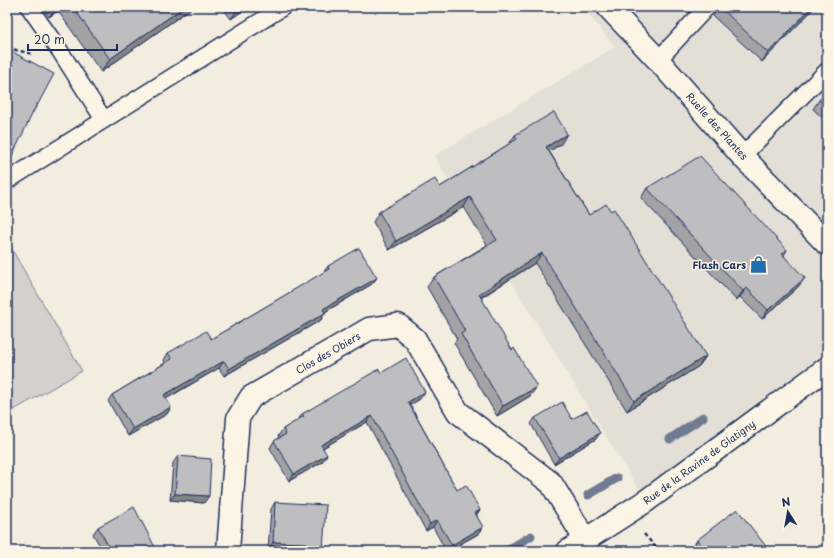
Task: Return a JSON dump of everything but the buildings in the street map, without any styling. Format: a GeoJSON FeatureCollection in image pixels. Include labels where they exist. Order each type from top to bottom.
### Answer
{"type":"FeatureCollection","features":[{"type":"Feature","properties":{"kind":"street","name":"Ruelle des Plantes"},"geometry":{"type":"LineString","coordinates":[[608,7],[658,60],[742,156],[827,244]]}},
{"type":"Feature","properties":{"kind":"street","name":"Clos des Obiers"},"geometry":{"type":"LineString","coordinates":[[228,551],[238,418],[251,397],[369,329],[398,325],[415,339],[458,412],[551,484],[576,545]]}},
{"type":"Feature","properties":{"kind":"street","name":"Rue de la Ravine de Glatigny"},"geometry":{"type":"LineString","coordinates":[[576,545],[646,501],[827,368]]}},
{"type":"Feature","properties":{"kind":"lane"},"geometry":{"type":"LineString","coordinates":[[29,7],[60,51],[104,120]]}},
{"type":"Feature","properties":{"kind":"lane"},"geometry":{"type":"LineString","coordinates":[[7,181],[283,7]]}},
{"type":"Feature","properties":{"kind":"lane"},"geometry":{"type":"LineString","coordinates":[[658,60],[707,7]]}},
{"type":"Feature","properties":{"kind":"lane"},"geometry":{"type":"LineString","coordinates":[[742,156],[827,71]]}},
{"type":"Feature","properties":{"kind":"shaded area"},"geometry":{"type":"Polygon","coordinates":[[[583,7],[827,7],[827,368],[646,501],[434,156],[615,47],[583,7]]]}},
{"type":"Feature","properties":{"kind":"shaded area"},"geometry":{"type":"Polygon","coordinates":[[[7,241],[82,371],[7,414],[7,241]]]}},
{"type":"Feature","properties":{"kind":"waterway"},"geometry":{"type":"LineString","coordinates":[[670,439],[703,417]]}},
{"type":"Feature","properties":{"kind":"waterway"},"geometry":{"type":"LineString","coordinates":[[588,495],[617,478]]}},
{"type":"Feature","properties":{"kind":"waterway"},"geometry":{"type":"LineString","coordinates":[[506,551],[531,536]]}},
{"type":"Feature","properties":{"kind":"place","name":"Flash Cars"},"geometry":{"type":"Point","coordinates":[759,265]}}]}
